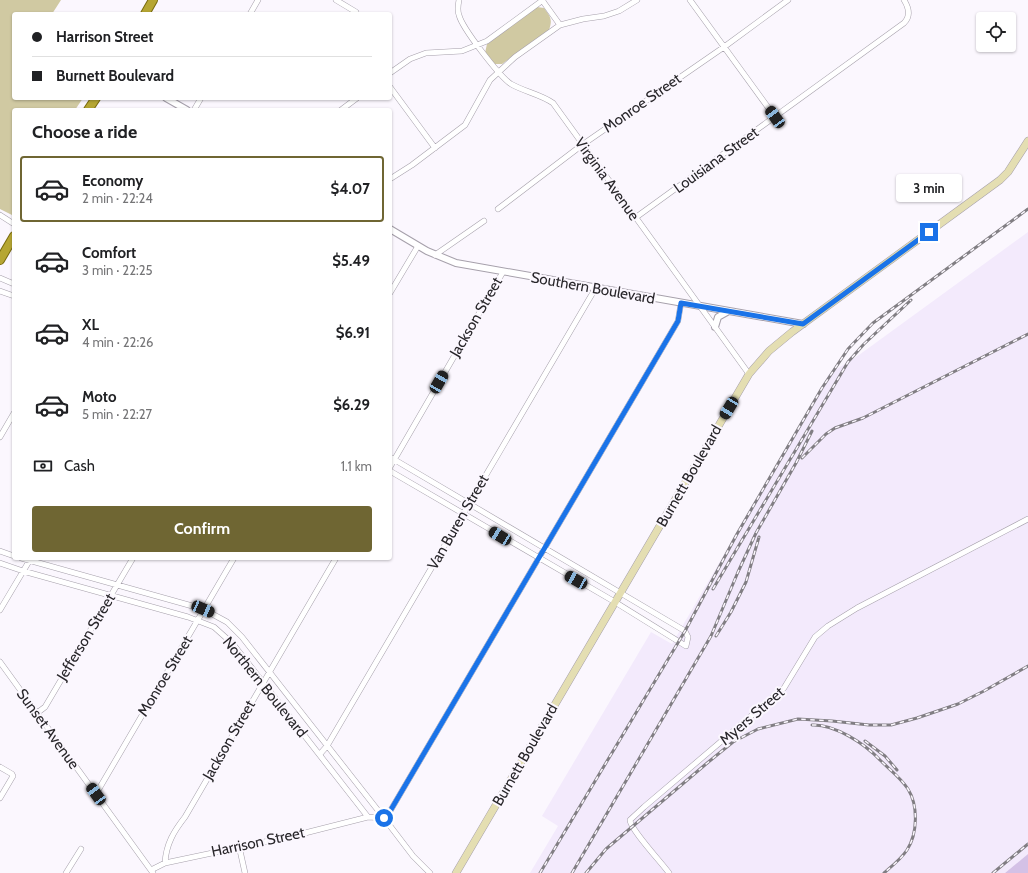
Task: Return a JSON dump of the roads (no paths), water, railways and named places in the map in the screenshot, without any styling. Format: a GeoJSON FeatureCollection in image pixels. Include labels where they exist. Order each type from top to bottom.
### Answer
{"type":"FeatureCollection","features":[{"type":"Feature","properties":{"kind":"highway"},"geometry":{"type":"LineString","coordinates":[[146,12],[154,0]]}},
{"type":"Feature","properties":{"kind":"highway"},"geometry":{"type":"LineString","coordinates":[[0,260],[12,239]]}},
{"type":"Feature","properties":{"kind":"main road","name":"Burnett Boulevard"},"geometry":{"type":"LineString","coordinates":[[456,873],[749,374],[772,348],[803,324],[990,188],[1008,172],[1028,141]]}},
{"type":"Feature","properties":{"kind":"street"},"geometry":{"type":"LineString","coordinates":[[251,12],[258,0]]}},
{"type":"Feature","properties":{"kind":"street"},"geometry":{"type":"LineString","coordinates":[[336,0],[356,12]]}},
{"type":"Feature","properties":{"kind":"street","name":"Virginia Avenue"},"geometry":{"type":"LineString","coordinates":[[459,0],[457,8],[459,17],[498,72],[511,84],[545,98],[553,104],[749,374]]}},
{"type":"Feature","properties":{"kind":"street"},"geometry":{"type":"LineString","coordinates":[[392,72],[410,58],[426,54],[462,51],[478,45],[507,28],[543,0],[560,25]]}},
{"type":"Feature","properties":{"kind":"street"},"geometry":{"type":"LineString","coordinates":[[392,178],[465,125],[490,80],[514,57],[560,25],[612,14],[637,0]]}},
{"type":"Feature","properties":{"kind":"street"},"geometry":{"type":"LineString","coordinates":[[690,0],[775,117]]}},
{"type":"Feature","properties":{"kind":"street","name":"Monroe Street"},"geometry":{"type":"LineString","coordinates":[[498,208],[582,144],[724,47],[788,0]]}},
{"type":"Feature","properties":{"kind":"street","name":"Louisiana Street"},"geometry":{"type":"LineString","coordinates":[[635,218],[904,24],[908,19],[909,13],[908,7],[904,0]]}},
{"type":"Feature","properties":{"kind":"street"},"geometry":{"type":"LineString","coordinates":[[392,90],[435,148]]}},
{"type":"Feature","properties":{"kind":"street"},"geometry":{"type":"LineString","coordinates":[[170,100],[184,108]]}},
{"type":"Feature","properties":{"kind":"street"},"geometry":{"type":"LineString","coordinates":[[344,108],[354,100]]}},
{"type":"Feature","properties":{"kind":"street"},"geometry":{"type":"LineString","coordinates":[[0,215],[12,223]]}},
{"type":"Feature","properties":{"kind":"street"},"geometry":{"type":"LineString","coordinates":[[435,256],[484,221]]}},
{"type":"Feature","properties":{"kind":"street","name":"Southern Boulevard"},"geometry":{"type":"LineString","coordinates":[[392,230],[435,256],[456,263],[595,289],[803,324]]}},
{"type":"Feature","properties":{"kind":"street"},"geometry":{"type":"LineString","coordinates":[[392,290],[418,246]]}},
{"type":"Feature","properties":{"kind":"street","name":"Jackson Street"},"geometry":{"type":"LineString","coordinates":[[392,458],[503,272]]}},
{"type":"Feature","properties":{"kind":"street"},"geometry":{"type":"LineString","coordinates":[[0,278],[12,283]]}},
{"type":"Feature","properties":{"kind":"street","name":"Van Buren Street"},"geometry":{"type":"LineString","coordinates":[[320,754],[327,746],[595,289]]}},
{"type":"Feature","properties":{"kind":"street"},"geometry":{"type":"LineString","coordinates":[[0,291],[12,295]]}},
{"type":"Feature","properties":{"kind":"street"},"geometry":{"type":"LineString","coordinates":[[368,817],[384,818],[389,813],[678,321],[681,303]]}},
{"type":"Feature","properties":{"kind":"street"},"geometry":{"type":"LineString","coordinates":[[715,327],[720,315],[728,312]]}},
{"type":"Feature","properties":{"kind":"street"},"geometry":{"type":"LineString","coordinates":[[0,437],[12,416]]}},
{"type":"Feature","properties":{"kind":"street"},"geometry":{"type":"LineString","coordinates":[[392,458],[685,631],[688,636],[686,646],[615,602],[392,472]]}},
{"type":"Feature","properties":{"kind":"street","name":"Myers Street"},"geometry":{"type":"LineString","coordinates":[[669,873],[630,824],[630,820],[784,688],[812,642],[820,632],[857,608],[1028,519]]}},
{"type":"Feature","properties":{"kind":"street"},"geometry":{"type":"LineString","coordinates":[[0,551],[12,555]]}},
{"type":"Feature","properties":{"kind":"street"},"geometry":{"type":"LineString","coordinates":[[0,610],[30,560]]}},
{"type":"Feature","properties":{"kind":"street","name":"Northern Boulevard"},"geometry":{"type":"LineString","coordinates":[[34,560],[117,586],[203,609],[220,617],[230,625],[269,671],[413,856],[430,873]]}},
{"type":"Feature","properties":{"kind":"street","name":"Jefferson Street"},"geometry":{"type":"LineString","coordinates":[[37,714],[45,707],[132,560]]}},
{"type":"Feature","properties":{"kind":"street","name":"Monroe Street"},"geometry":{"type":"LineString","coordinates":[[96,794],[233,560]]}},
{"type":"Feature","properties":{"kind":"street","name":"Jackson Street"},"geometry":{"type":"LineString","coordinates":[[165,863],[166,848],[172,834],[185,817],[335,560]]}},
{"type":"Feature","properties":{"kind":"street","name":"Northern Boulevard"},"geometry":{"type":"LineString","coordinates":[[0,563],[23,571],[198,620],[214,628],[227,638],[263,681],[368,817]]}},
{"type":"Feature","properties":{"kind":"street","name":"Sunset Avenue"},"geometry":{"type":"LineString","coordinates":[[0,662],[152,872]]}},
{"type":"Feature","properties":{"kind":"street"},"geometry":{"type":"LineString","coordinates":[[0,767],[12,776],[0,798]]}},
{"type":"Feature","properties":{"kind":"street","name":"Harrison Street"},"geometry":{"type":"LineString","coordinates":[[152,872],[165,863],[239,846],[297,835],[368,817]]}},
{"type":"Feature","properties":{"kind":"street"},"geometry":{"type":"LineString","coordinates":[[239,846],[245,873]]}},
{"type":"Feature","properties":{"kind":"street"},"geometry":{"type":"LineString","coordinates":[[66,873],[81,849]]}},
{"type":"Feature","properties":{"kind":"railway"},"geometry":{"type":"LineString","coordinates":[[540,873],[685,631],[737,534],[822,388],[848,349],[873,323],[1028,209]]}},
{"type":"Feature","properties":{"kind":"railway"},"geometry":{"type":"LineString","coordinates":[[713,589],[848,362],[864,344],[911,300]]}},
{"type":"Feature","properties":{"kind":"railway"},"geometry":{"type":"LineString","coordinates":[[802,458],[826,434],[835,428],[863,418],[1028,334]]}},
{"type":"Feature","properties":{"kind":"railway"},"geometry":{"type":"LineString","coordinates":[[572,873],[711,636],[756,533],[796,463],[812,431]]}},
{"type":"Feature","properties":{"kind":"railway"},"geometry":{"type":"LineString","coordinates":[[716,636],[731,612],[746,582],[759,537]]}},
{"type":"Feature","properties":{"kind":"railway"},"geometry":{"type":"LineString","coordinates":[[586,873],[606,849],[706,764],[733,742],[758,729],[798,719],[869,725],[891,725],[958,704],[1028,666]]}},
{"type":"Feature","properties":{"kind":"railway"},"geometry":{"type":"LineString","coordinates":[[812,725],[830,728],[849,736],[874,754],[908,789],[914,803],[915,811],[915,827],[913,836],[907,850],[884,873]]}},
{"type":"Feature","properties":{"kind":"railway"},"geometry":{"type":"LineString","coordinates":[[865,741],[885,756],[897,770]]}},
{"type":"Feature","properties":{"kind":"railway"},"geometry":{"type":"LineString","coordinates":[[993,873],[1028,844]]}}]}
